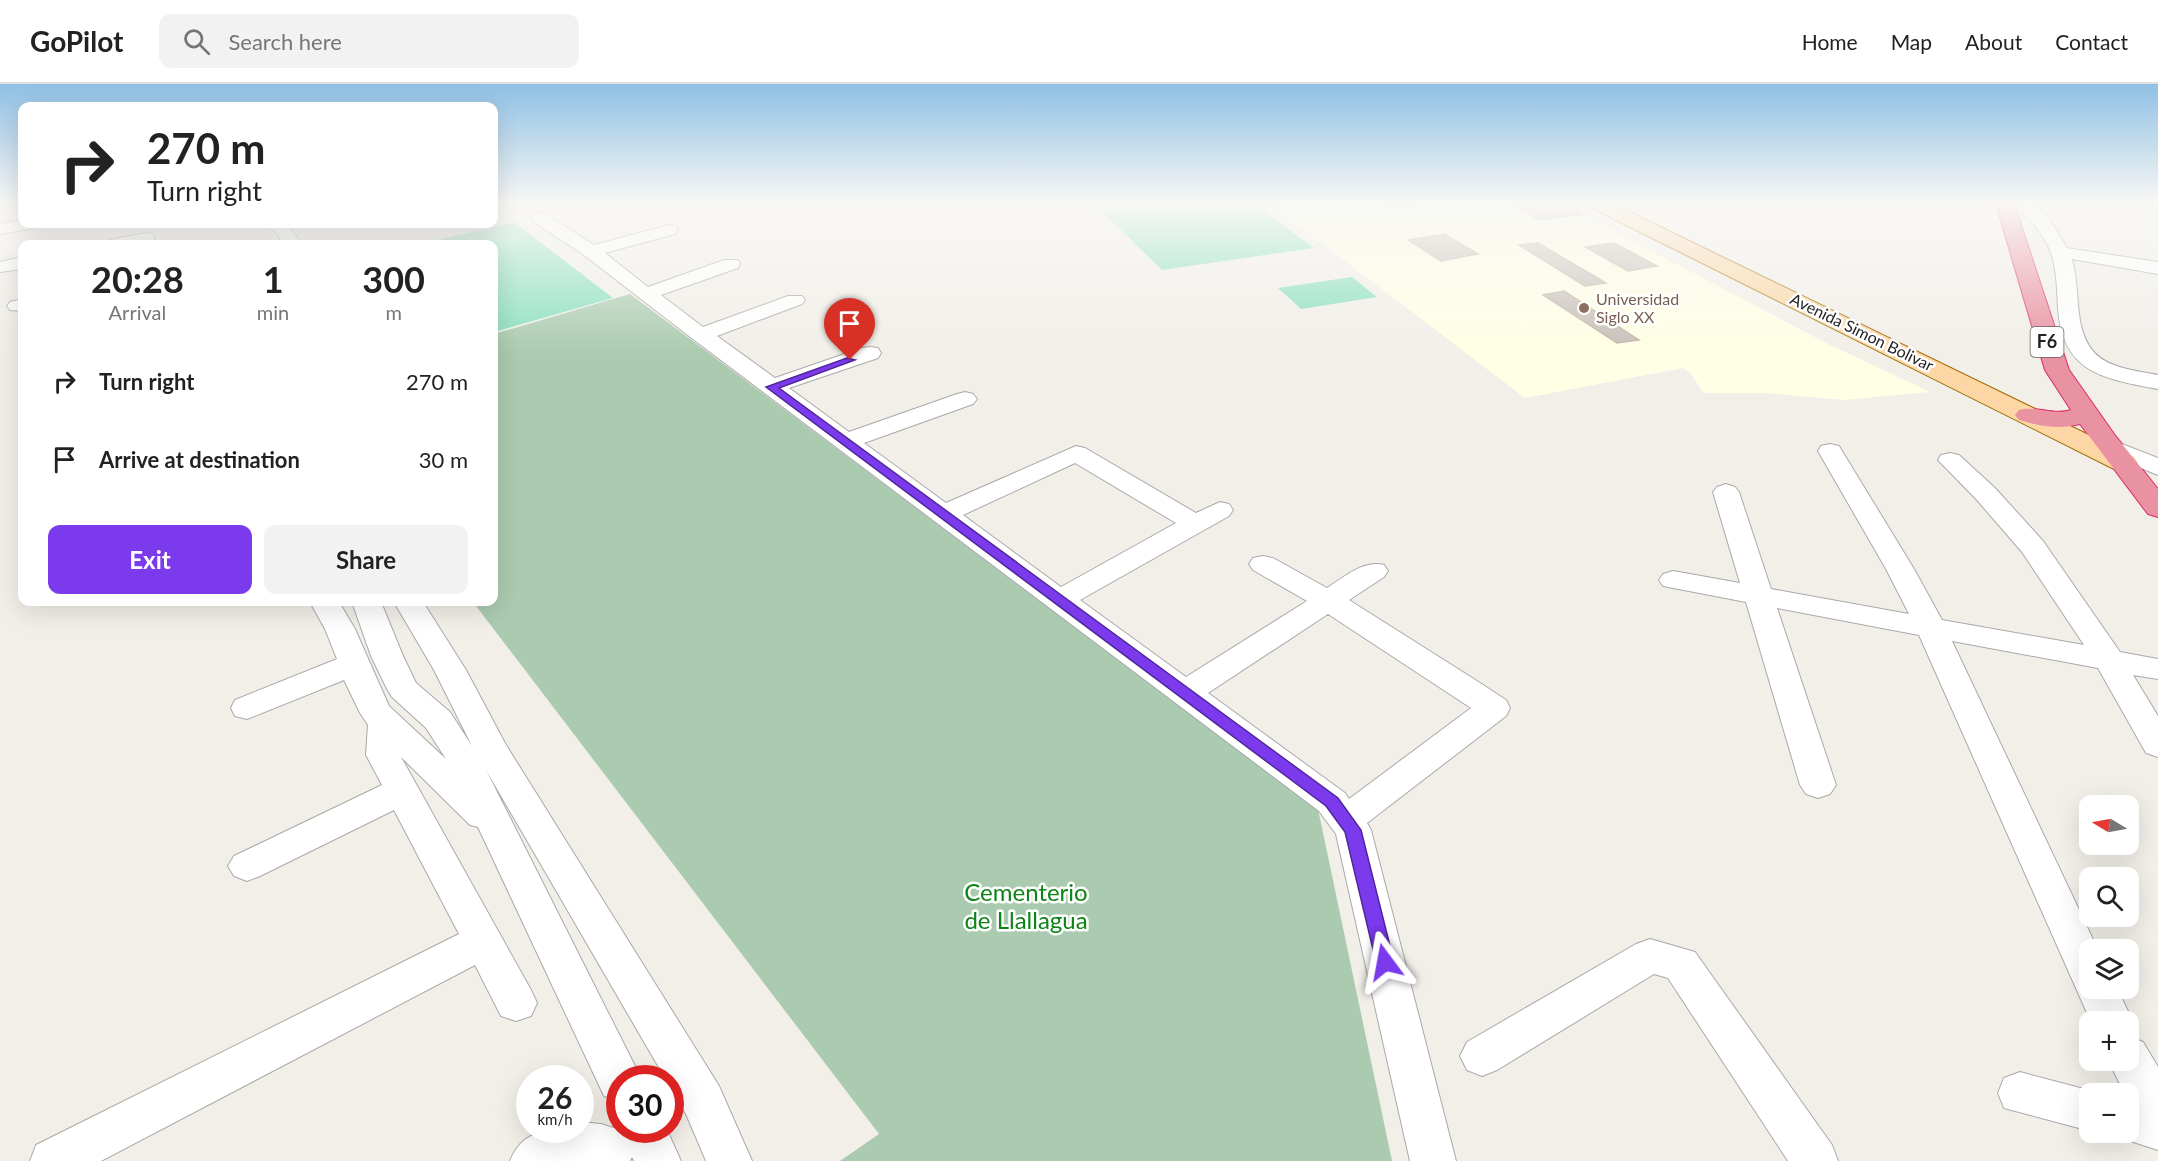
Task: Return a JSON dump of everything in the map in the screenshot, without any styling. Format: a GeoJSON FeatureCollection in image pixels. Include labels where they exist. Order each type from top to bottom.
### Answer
{"type":"FeatureCollection","features":[{"type":"Feature","properties":{"kind":"highway","name":"F6"},"geometry":{"type":"LineString","coordinates":[[2021,254],[2057,370],[2084,413],[2158,508]]}},
{"type":"Feature","properties":{"kind":"highway"},"geometry":{"type":"LineString","coordinates":[[2028,415],[2061,420],[2077,418],[2084,413]]}},
{"type":"Feature","properties":{"kind":"main road","name":"Avenida Simon Bolivar"},"geometry":{"type":"LineString","coordinates":[[1701,254],[2028,415],[2116,455]]}},
{"type":"Feature","properties":{"kind":"street"},"geometry":{"type":"LineString","coordinates":[[595,254],[700,335],[1332,802],[1353,830],[1433,1161]]}},
{"type":"Feature","properties":{"kind":"street"},"geometry":{"type":"LineString","coordinates":[[2061,254],[2072,338],[2079,352],[2093,364],[2127,376],[2158,382]]}},
{"type":"Feature","properties":{"kind":"street"},"geometry":{"type":"LineString","coordinates":[[2075,254],[2158,268]]}},
{"type":"Feature","properties":{"kind":"street"},"geometry":{"type":"LineString","coordinates":[[1,267],[18,264]]}},
{"type":"Feature","properties":{"kind":"street"},"geometry":{"type":"LineString","coordinates":[[646,294],[731,264]]}},
{"type":"Feature","properties":{"kind":"street"},"geometry":{"type":"LineString","coordinates":[[700,335],[795,300]]}},
{"type":"Feature","properties":{"kind":"street"},"geometry":{"type":"LineString","coordinates":[[771,387],[870,353]]}},
{"type":"Feature","properties":{"kind":"street"},"geometry":{"type":"LineString","coordinates":[[845,442],[964,399]]}},
{"type":"Feature","properties":{"kind":"street"},"geometry":{"type":"LineString","coordinates":[[1830,451],[1900,569],[1930,626],[2079,951]]}},
{"type":"Feature","properties":{"kind":"street"},"geometry":{"type":"LineString","coordinates":[[943,514],[1076,453],[1208,517],[1059,600]]}},
{"type":"Feature","properties":{"kind":"street"},"geometry":{"type":"LineString","coordinates":[[2116,455],[2158,467]]}},
{"type":"Feature","properties":{"kind":"street"},"geometry":{"type":"LineString","coordinates":[[1950,460],[1986,494],[2033,547],[2108,658],[2158,745]]}},
{"type":"Feature","properties":{"kind":"street"},"geometry":{"type":"LineString","coordinates":[[1726,492],[1818,785]]}},
{"type":"Feature","properties":{"kind":"street"},"geometry":{"type":"LineString","coordinates":[[1263,564],[1395,640],[1494,708],[1346,820]]}},
{"type":"Feature","properties":{"kind":"street"},"geometry":{"type":"LineString","coordinates":[[1185,693],[1374,571]]}},
{"type":"Feature","properties":{"kind":"street"},"geometry":{"type":"LineString","coordinates":[[1673,580],[2158,669]]}},
{"type":"Feature","properties":{"kind":"street"},"geometry":{"type":"LineString","coordinates":[[327,606],[346,639],[364,692],[376,713],[498,829]]}},
{"type":"Feature","properties":{"kind":"street"},"geometry":{"type":"LineString","coordinates":[[368,606],[387,657],[403,689],[438,720],[464,760],[612,1065]]}},
{"type":"Feature","properties":{"kind":"street"},"geometry":{"type":"LineString","coordinates":[[410,606],[450,670],[491,748],[703,1101],[729,1161]]}},
{"type":"Feature","properties":{"kind":"street"},"geometry":{"type":"LineString","coordinates":[[247,708],[354,664]]}},
{"type":"Feature","properties":{"kind":"street"},"geometry":{"type":"LineString","coordinates":[[385,721],[383,755],[516,1003]]}},
{"type":"Feature","properties":{"kind":"street"},"geometry":{"type":"LineString","coordinates":[[247,866],[402,791]]}},
{"type":"Feature","properties":{"kind":"street"},"geometry":{"type":"LineString","coordinates":[[57,1160],[483,941]]}},
{"type":"Feature","properties":{"kind":"street"},"geometry":{"type":"LineString","coordinates":[[1482,1056],[1650,956],[1681,964],[1815,1161]]}},
{"type":"Feature","properties":{"kind":"street"},"geometry":{"type":"LineString","coordinates":[[2136,1071],[2158,1109]]}},
{"type":"Feature","properties":{"kind":"street"},"geometry":{"type":"LineString","coordinates":[[2020,1092],[2079,1107]]}},
{"type":"Feature","properties":{"kind":"street"},"geometry":{"type":"LineString","coordinates":[[2139,1123],[2158,1128]]}},
{"type":"Feature","properties":{"kind":"street"},"geometry":{"type":"LineString","coordinates":[[533,1161],[548,1151],[606,1141]]}},
{"type":"Feature","properties":{"kind":"street"},"geometry":{"type":"LineString","coordinates":[[633,1143],[658,1161]]}},
{"type":"Feature","properties":{"kind":"shaded area","name":"Universidad Siglo XX"},"geometry":{"type":"Polygon","coordinates":[[[1336,254],[1658,254],[1828,344],[1930,392],[1843,400],[1766,393],[1704,393],[1690,373],[1683,368],[1525,398],[1336,254]]]}},
{"type":"Feature","properties":{"kind":"green space"},"geometry":{"type":"Polygon","coordinates":[[[498,254],[556,254],[613,298],[498,331],[498,254]]]}},
{"type":"Feature","properties":{"kind":"green space"},"geometry":{"type":"Polygon","coordinates":[[[1146,254],[1271,254],[1162,270],[1146,254]]]}},
{"type":"Feature","properties":{"kind":"green space"},"geometry":{"type":"Polygon","coordinates":[[[1352,277],[1377,297],[1301,309],[1278,288],[1352,277]]]}},
{"type":"Feature","properties":{"kind":"green space","name":"Cementerio de Llallagua"},"geometry":{"type":"Polygon","coordinates":[[[630,294],[1318,809],[1392,1161],[840,1161],[879,1134],[476,606],[498,606],[498,333],[630,294]]]}},
{"type":"Feature","properties":{"kind":"building"},"geometry":{"type":"Polygon","coordinates":[[[1430,254],[1477,254],[1441,261],[1430,254]]]}},
{"type":"Feature","properties":{"kind":"building"},"geometry":{"type":"Polygon","coordinates":[[[1534,254],[1557,254],[1606,283],[1585,286],[1534,254]]]}},
{"type":"Feature","properties":{"kind":"building"},"geometry":{"type":"Polygon","coordinates":[[[1598,254],[1635,254],[1657,266],[1628,271],[1598,254]]]}},
{"type":"Feature","properties":{"kind":"building"},"geometry":{"type":"Polygon","coordinates":[[[1564,291],[1639,340],[1617,343],[1543,295],[1564,291]]]}},
{"type":"Feature","properties":{"kind":"place","name":"Universidad Siglo XX"},"geometry":{"type":"Point","coordinates":[1584,308]}},
{"type":"Feature","properties":{"kind":"route"},"geometry":{"type":"LineString","coordinates":[[850,360],[771,387],[1332,802],[1353,830],[1385,962]]}}]}
